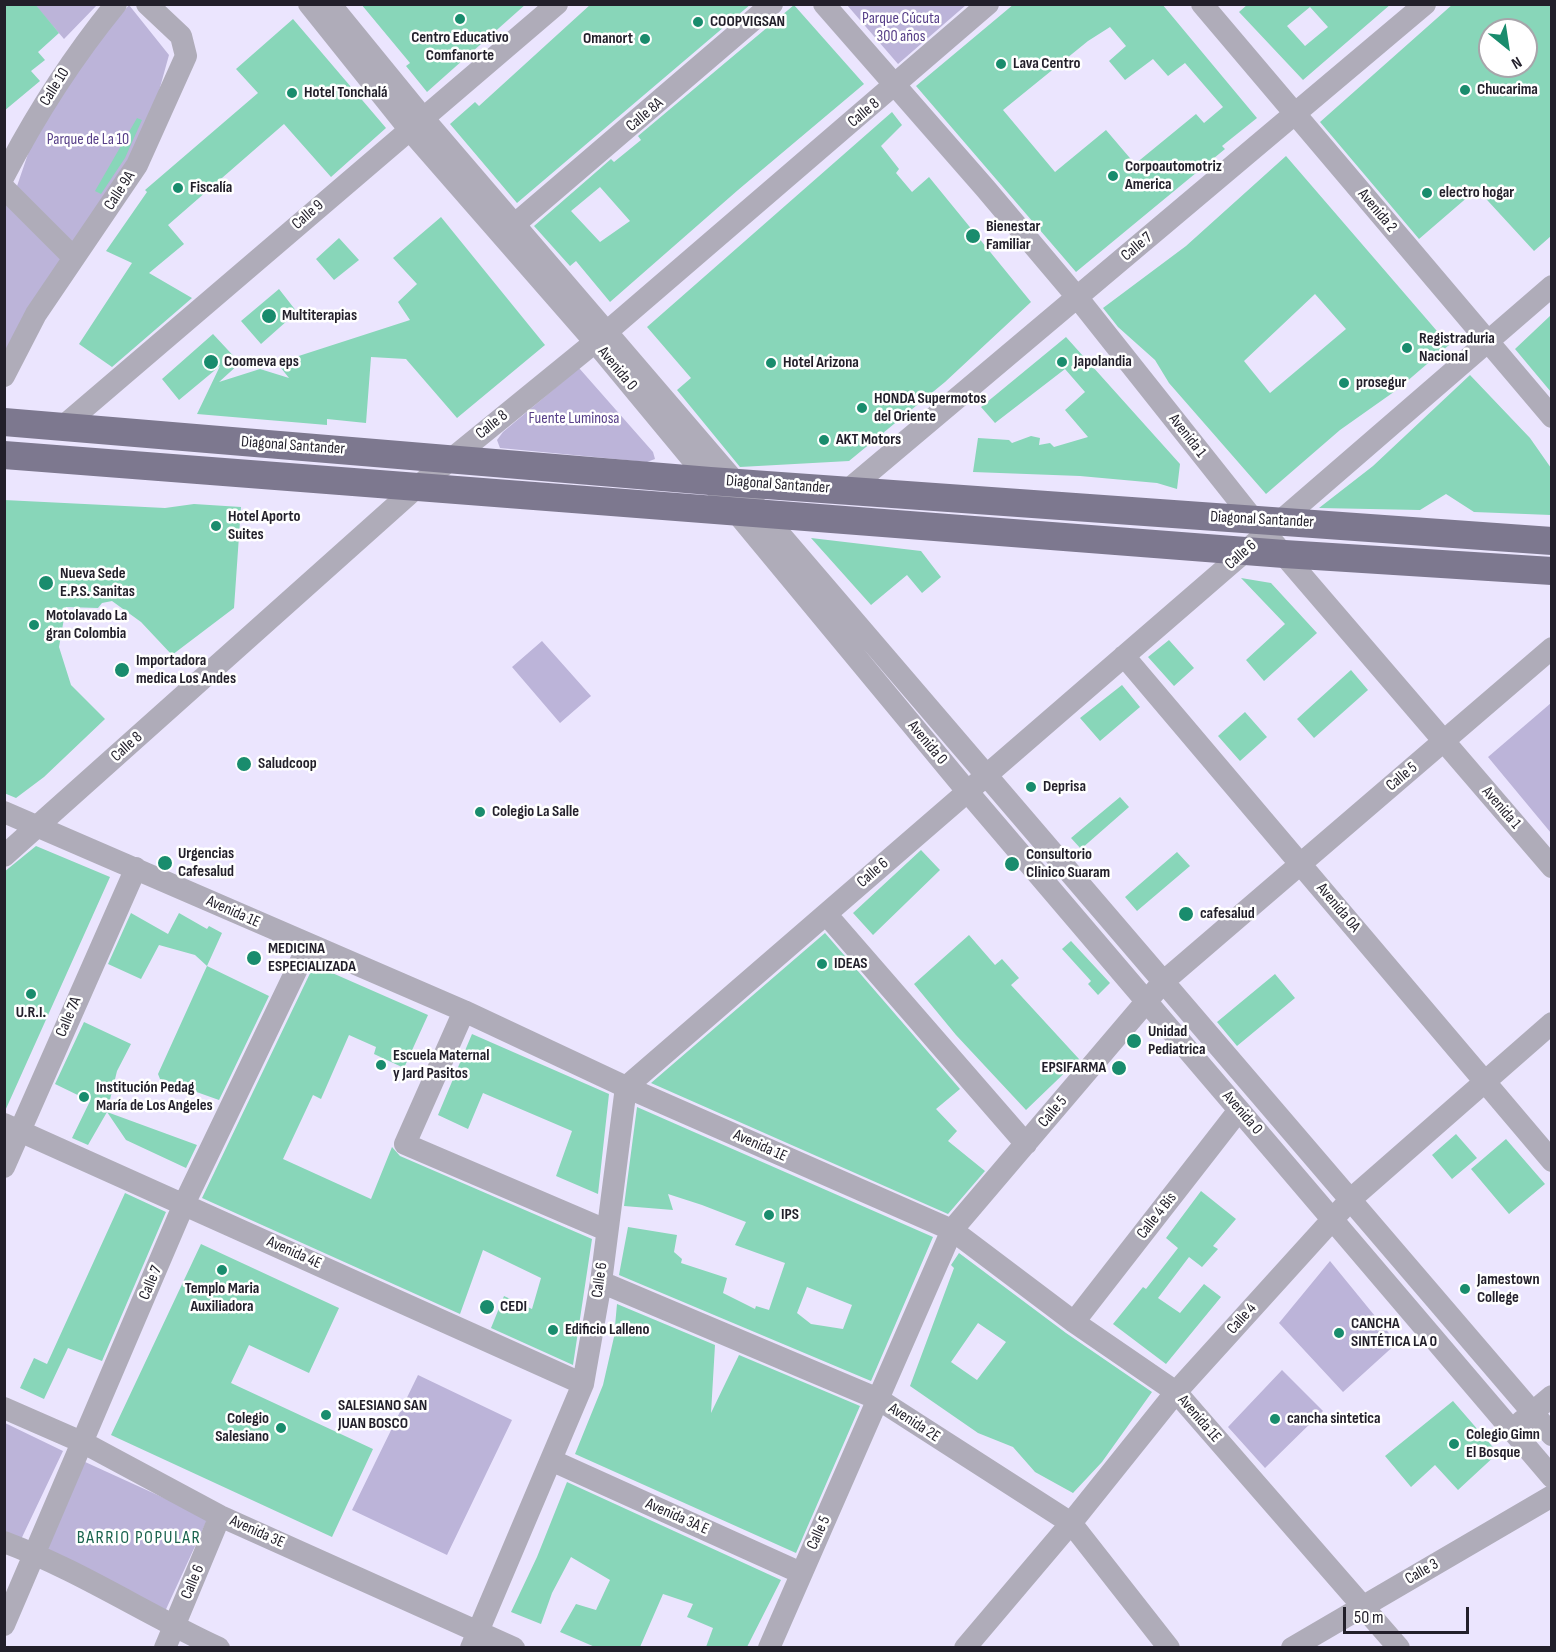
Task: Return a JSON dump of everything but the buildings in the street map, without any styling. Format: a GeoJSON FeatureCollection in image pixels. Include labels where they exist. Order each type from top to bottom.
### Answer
{"type":"FeatureCollection","features":[{"type":"Feature","properties":{"kind":"main road","name":"Diagonal Santander"},"geometry":{"type":"LineString","coordinates":[[4,422],[848,490],[1266,535],[1551,571]]}},
{"type":"Feature","properties":{"kind":"main road","name":"Diagonal Santander"},"geometry":{"type":"LineString","coordinates":[[4,455],[748,513],[1266,535],[1551,541]]}},
{"type":"Feature","properties":{"kind":"street","name":"Calle 10"},"geometry":{"type":"LineString","coordinates":[[4,176],[31,125],[70,62],[116,4]]}},
{"type":"Feature","properties":{"kind":"street","name":"Calle 9A"},"geometry":{"type":"LineString","coordinates":[[4,376],[36,314],[137,165],[186,57],[181,36],[147,4]]}},
{"type":"Feature","properties":{"kind":"street","name":"Avenida 0"},"geometry":{"type":"LineString","coordinates":[[309,4],[601,336],[748,513],[967,791],[1551,1477]]}},
{"type":"Feature","properties":{"kind":"street","name":"Calle 9"},"geometry":{"type":"LineString","coordinates":[[61,428],[557,4]]}},
{"type":"Feature","properties":{"kind":"street","name":"Calle 8A"},"geometry":{"type":"LineString","coordinates":[[515,224],[772,4]]}},
{"type":"Feature","properties":{"kind":"street","name":"Avenida 1"},"geometry":{"type":"LineString","coordinates":[[824,4],[1077,297],[1266,535],[1551,867]]}},
{"type":"Feature","properties":{"kind":"street","name":"Calle 8"},"geometry":{"type":"LineString","coordinates":[[4,856],[417,487],[601,336],[895,87],[988,4]]}},
{"type":"Feature","properties":{"kind":"street","name":"Calle 7"},"geometry":{"type":"LineString","coordinates":[[848,490],[1425,4]]}},
{"type":"Feature","properties":{"kind":"street","name":"Avenida 0"},"geometry":{"type":"LineString","coordinates":[[335,6],[416,124],[515,224],[601,336]]}},
{"type":"Feature","properties":{"kind":"street","name":"Avenida 2"},"geometry":{"type":"LineString","coordinates":[[1214,9],[1295,114],[1551,417]]}},
{"type":"Feature","properties":{"kind":"street"},"geometry":{"type":"LineString","coordinates":[[4,188],[74,257]]}},
{"type":"Feature","properties":{"kind":"street","name":"Calle 6"},"geometry":{"type":"LineString","coordinates":[[475,1640],[583,1384],[601,1282],[626,1087],[1551,286]]}},
{"type":"Feature","properties":{"kind":"street","name":"Avenida 0"},"geometry":{"type":"LineString","coordinates":[[748,513],[985,776],[1351,1199],[1551,1436]]}},
{"type":"Feature","properties":{"kind":"street","name":"Calle 5"},"geometry":{"type":"LineString","coordinates":[[769,1647],[952,1230],[1163,982],[1551,648]]}},
{"type":"Feature","properties":{"kind":"street","name":"Avenida 0A"},"geometry":{"type":"LineString","coordinates":[[1124,656],[1551,1161]]}},
{"type":"Feature","properties":{"kind":"street","name":"Avenida 1E"},"geometry":{"type":"LineString","coordinates":[[4,812],[308,946],[464,1011],[626,1087],[952,1230],[1074,1322],[1176,1392],[1399,1647]]}},
{"type":"Feature","properties":{"kind":"street","name":"Calle 7A"},"geometry":{"type":"LineString","coordinates":[[4,1167],[12,1128],[135,868]]}},
{"type":"Feature","properties":{"kind":"street"},"geometry":{"type":"LineString","coordinates":[[826,914],[1026,1144]]}},
{"type":"Feature","properties":{"kind":"street","name":"Calle 7"},"geometry":{"type":"LineString","coordinates":[[4,1625],[84,1443],[184,1204],[308,946]]}},
{"type":"Feature","properties":{"kind":"street"},"geometry":{"type":"LineString","coordinates":[[464,1011],[405,1144],[606,1230]]}},
{"type":"Feature","properties":{"kind":"street","name":"Calle 4"},"geometry":{"type":"LineString","coordinates":[[965,1647],[1071,1523],[1176,1392],[1351,1199],[1551,1023]]}},
{"type":"Feature","properties":{"kind":"street","name":"Calle 4 Bis"},"geometry":{"type":"LineString","coordinates":[[1074,1322],[1239,1110]]}},
{"type":"Feature","properties":{"kind":"street","name":"Avenida 4E"},"geometry":{"type":"LineString","coordinates":[[12,1128],[583,1384]]}},
{"type":"Feature","properties":{"kind":"street","name":"Avenida 2E"},"geometry":{"type":"LineString","coordinates":[[601,1282],[878,1399],[1071,1523],[1169,1647]]}},
{"type":"Feature","properties":{"kind":"street"},"geometry":{"type":"LineString","coordinates":[[1511,1430],[1551,1396]]}},
{"type":"Feature","properties":{"kind":"street","name":"Avenida 3E"},"geometry":{"type":"LineString","coordinates":[[4,1408],[84,1443],[220,1516],[475,1640],[514,1647]]}},
{"type":"Feature","properties":{"kind":"street","name":"Avenida 3A E"},"geometry":{"type":"LineString","coordinates":[[552,1461],[801,1573]]}},
{"type":"Feature","properties":{"kind":"street","name":"Calle 3"},"geometry":{"type":"LineString","coordinates":[[1292,1647],[1551,1496]]}},
{"type":"Feature","properties":{"kind":"street","name":"Calle 6"},"geometry":{"type":"LineString","coordinates":[[169,1637],[220,1516]]}},
{"type":"Feature","properties":{"kind":"street"},"geometry":{"type":"LineString","coordinates":[[4,1542],[34,1553],[169,1637],[219,1647]]}},
{"type":"Feature","properties":{"kind":"green space"},"geometry":{"type":"Polygon","coordinates":[[[35,5],[97,5],[64,39],[35,5]]]}},
{"type":"Feature","properties":{"kind":"green space","name":"Parque de La 10"},"geometry":{"type":"Polygon","coordinates":[[[129,5],[169,55],[154,109],[131,164],[69,247],[16,189],[29,151],[75,67],[129,5]]]}},
{"type":"Feature","properties":{"kind":"green space","name":"Parque Cúcuta 300 años"},"geometry":{"type":"Polygon","coordinates":[[[847,5],[966,5],[898,64],[847,5]]]}},
{"type":"Feature","properties":{"kind":"green space"},"geometry":{"type":"Polygon","coordinates":[[[7,200],[67,256],[5,361],[4,208],[7,200]]]}},
{"type":"Feature","properties":{"kind":"green space","name":"Fuente Luminosa"},"geometry":{"type":"Polygon","coordinates":[[[579,368],[653,452],[655,459],[647,462],[500,448],[497,440],[503,432],[579,368]]]}},
{"type":"Feature","properties":{"kind":"green space"},"geometry":{"type":"Polygon","coordinates":[[[542,641],[591,696],[560,723],[512,667],[542,641]]]}},
{"type":"Feature","properties":{"kind":"green space"},"geometry":{"type":"Polygon","coordinates":[[[1551,703],[1551,833],[1488,757],[1551,703]]]}},
{"type":"Feature","properties":{"kind":"green space","name":"CANCHA SINTÉTICA LA 0"},"geometry":{"type":"Polygon","coordinates":[[[1330,1261],[1397,1343],[1343,1392],[1279,1323],[1330,1261]]]}},
{"type":"Feature","properties":{"kind":"green space","name":"cancha sintetica"},"geometry":{"type":"Polygon","coordinates":[[[1282,1370],[1323,1411],[1265,1468],[1228,1427],[1282,1370]]]}},
{"type":"Feature","properties":{"kind":"green space"},"geometry":{"type":"Polygon","coordinates":[[[418,1375],[512,1420],[447,1555],[352,1510],[418,1375]]]}},
{"type":"Feature","properties":{"kind":"green space"},"geometry":{"type":"Polygon","coordinates":[[[5,1423],[63,1451],[15,1552],[5,1547],[5,1423]]]}},
{"type":"Feature","properties":{"kind":"green space"},"geometry":{"type":"Polygon","coordinates":[[[72,1456],[208,1518],[162,1618],[26,1556],[72,1456]]]}},
{"type":"Feature","properties":{"kind":"place","name":"Centro Educativo Comfanorte"},"geometry":{"type":"Point","coordinates":[460,19]}},
{"type":"Feature","properties":{"kind":"place","name":"COOPVIGSAN"},"geometry":{"type":"Point","coordinates":[698,22]}},
{"type":"Feature","properties":{"kind":"place","name":"Omanort"},"geometry":{"type":"Point","coordinates":[645,39]}},
{"type":"Feature","properties":{"kind":"place","name":"Lava Centro"},"geometry":{"type":"Point","coordinates":[1001,64]}},
{"type":"Feature","properties":{"kind":"place","name":"Chucarima"},"geometry":{"type":"Point","coordinates":[1465,90]}},
{"type":"Feature","properties":{"kind":"place","name":"Hotel Tonchalá"},"geometry":{"type":"Point","coordinates":[292,93]}},
{"type":"Feature","properties":{"kind":"place","name":"Corpoautomotriz America"},"geometry":{"type":"Point","coordinates":[1113,176]}},
{"type":"Feature","properties":{"kind":"place","name":"Fiscalía"},"geometry":{"type":"Point","coordinates":[178,188]}},
{"type":"Feature","properties":{"kind":"place","name":"electro hogar"},"geometry":{"type":"Point","coordinates":[1427,193]}},
{"type":"Feature","properties":{"kind":"place","name":"Bienestar Familiar"},"geometry":{"type":"Point","coordinates":[973,236]}},
{"type":"Feature","properties":{"kind":"place","name":"Multiterapias"},"geometry":{"type":"Point","coordinates":[269,316]}},
{"type":"Feature","properties":{"kind":"place","name":"Registraduria Nacional"},"geometry":{"type":"Point","coordinates":[1407,348]}},
{"type":"Feature","properties":{"kind":"place","name":"Coomeva eps"},"geometry":{"type":"Point","coordinates":[211,362]}},
{"type":"Feature","properties":{"kind":"place","name":"Japolandia"},"geometry":{"type":"Point","coordinates":[1062,362]}},
{"type":"Feature","properties":{"kind":"place","name":"Hotel Arizona"},"geometry":{"type":"Point","coordinates":[771,363]}},
{"type":"Feature","properties":{"kind":"place","name":"prosegur"},"geometry":{"type":"Point","coordinates":[1344,383]}},
{"type":"Feature","properties":{"kind":"place","name":"HONDA Supermotos del Oriente"},"geometry":{"type":"Point","coordinates":[862,408]}},
{"type":"Feature","properties":{"kind":"place","name":"AKT Motors"},"geometry":{"type":"Point","coordinates":[824,440]}},
{"type":"Feature","properties":{"kind":"place","name":"Hotel Aporto Suites"},"geometry":{"type":"Point","coordinates":[216,526]}},
{"type":"Feature","properties":{"kind":"place","name":"Nueva Sede E.P.S. Sanitas"},"geometry":{"type":"Point","coordinates":[46,583]}},
{"type":"Feature","properties":{"kind":"place","name":"Motolavado La gran Colombia"},"geometry":{"type":"Point","coordinates":[34,625]}},
{"type":"Feature","properties":{"kind":"place","name":"Importadora medica Los Andes"},"geometry":{"type":"Point","coordinates":[122,670]}},
{"type":"Feature","properties":{"kind":"place","name":"Saludcoop"},"geometry":{"type":"Point","coordinates":[244,764]}},
{"type":"Feature","properties":{"kind":"place","name":"Deprisa"},"geometry":{"type":"Point","coordinates":[1031,787]}},
{"type":"Feature","properties":{"kind":"place","name":"Colegio La Salle"},"geometry":{"type":"Point","coordinates":[480,812]}},
{"type":"Feature","properties":{"kind":"place","name":"Urgencias Cafesalud"},"geometry":{"type":"Point","coordinates":[165,863]}},
{"type":"Feature","properties":{"kind":"place","name":"Consultorio Clinico Suaram"},"geometry":{"type":"Point","coordinates":[1012,864]}},
{"type":"Feature","properties":{"kind":"place","name":"cafesalud"},"geometry":{"type":"Point","coordinates":[1186,914]}},
{"type":"Feature","properties":{"kind":"place","name":"MEDICINA ESPECIALIZADA"},"geometry":{"type":"Point","coordinates":[254,958]}},
{"type":"Feature","properties":{"kind":"place","name":"IDEAS"},"geometry":{"type":"Point","coordinates":[822,964]}},
{"type":"Feature","properties":{"kind":"place","name":"U.R.I."},"geometry":{"type":"Point","coordinates":[31,994]}},
{"type":"Feature","properties":{"kind":"place","name":"Unidad Pediatrica"},"geometry":{"type":"Point","coordinates":[1134,1041]}},
{"type":"Feature","properties":{"kind":"place","name":"Escuela Maternal y Jard Pasitos"},"geometry":{"type":"Point","coordinates":[381,1065]}},
{"type":"Feature","properties":{"kind":"place","name":"EPSIFARMA"},"geometry":{"type":"Point","coordinates":[1119,1068]}},
{"type":"Feature","properties":{"kind":"place","name":"Institución Pedag María de Los Angeles"},"geometry":{"type":"Point","coordinates":[84,1097]}},
{"type":"Feature","properties":{"kind":"place","name":"IPS"},"geometry":{"type":"Point","coordinates":[769,1215]}},
{"type":"Feature","properties":{"kind":"place","name":"Templo Maria Auxiliadora"},"geometry":{"type":"Point","coordinates":[222,1270]}},
{"type":"Feature","properties":{"kind":"place","name":"Jamestown College"},"geometry":{"type":"Point","coordinates":[1465,1289]}},
{"type":"Feature","properties":{"kind":"place","name":"CEDI"},"geometry":{"type":"Point","coordinates":[487,1307]}},
{"type":"Feature","properties":{"kind":"place","name":"Edificio Lalleno"},"geometry":{"type":"Point","coordinates":[553,1330]}},
{"type":"Feature","properties":{"kind":"place","name":"CANCHA SINTÉTICA LA 0"},"geometry":{"type":"Point","coordinates":[1339,1333]}},
{"type":"Feature","properties":{"kind":"place","name":"SALESIANO SAN JUAN BOSCO"},"geometry":{"type":"Point","coordinates":[326,1415]}},
{"type":"Feature","properties":{"kind":"place","name":"cancha sintetica"},"geometry":{"type":"Point","coordinates":[1275,1419]}},
{"type":"Feature","properties":{"kind":"place","name":"Colegio Salesiano"},"geometry":{"type":"Point","coordinates":[281,1428]}},
{"type":"Feature","properties":{"kind":"place","name":"Colegio Gimn El Bosque"},"geometry":{"type":"Point","coordinates":[1454,1444]}},
{"type":"Feature","properties":{"kind":"district","name":"BARRIO POPULAR"},"geometry":{"type":"Point","coordinates":[139,1538]}}]}
